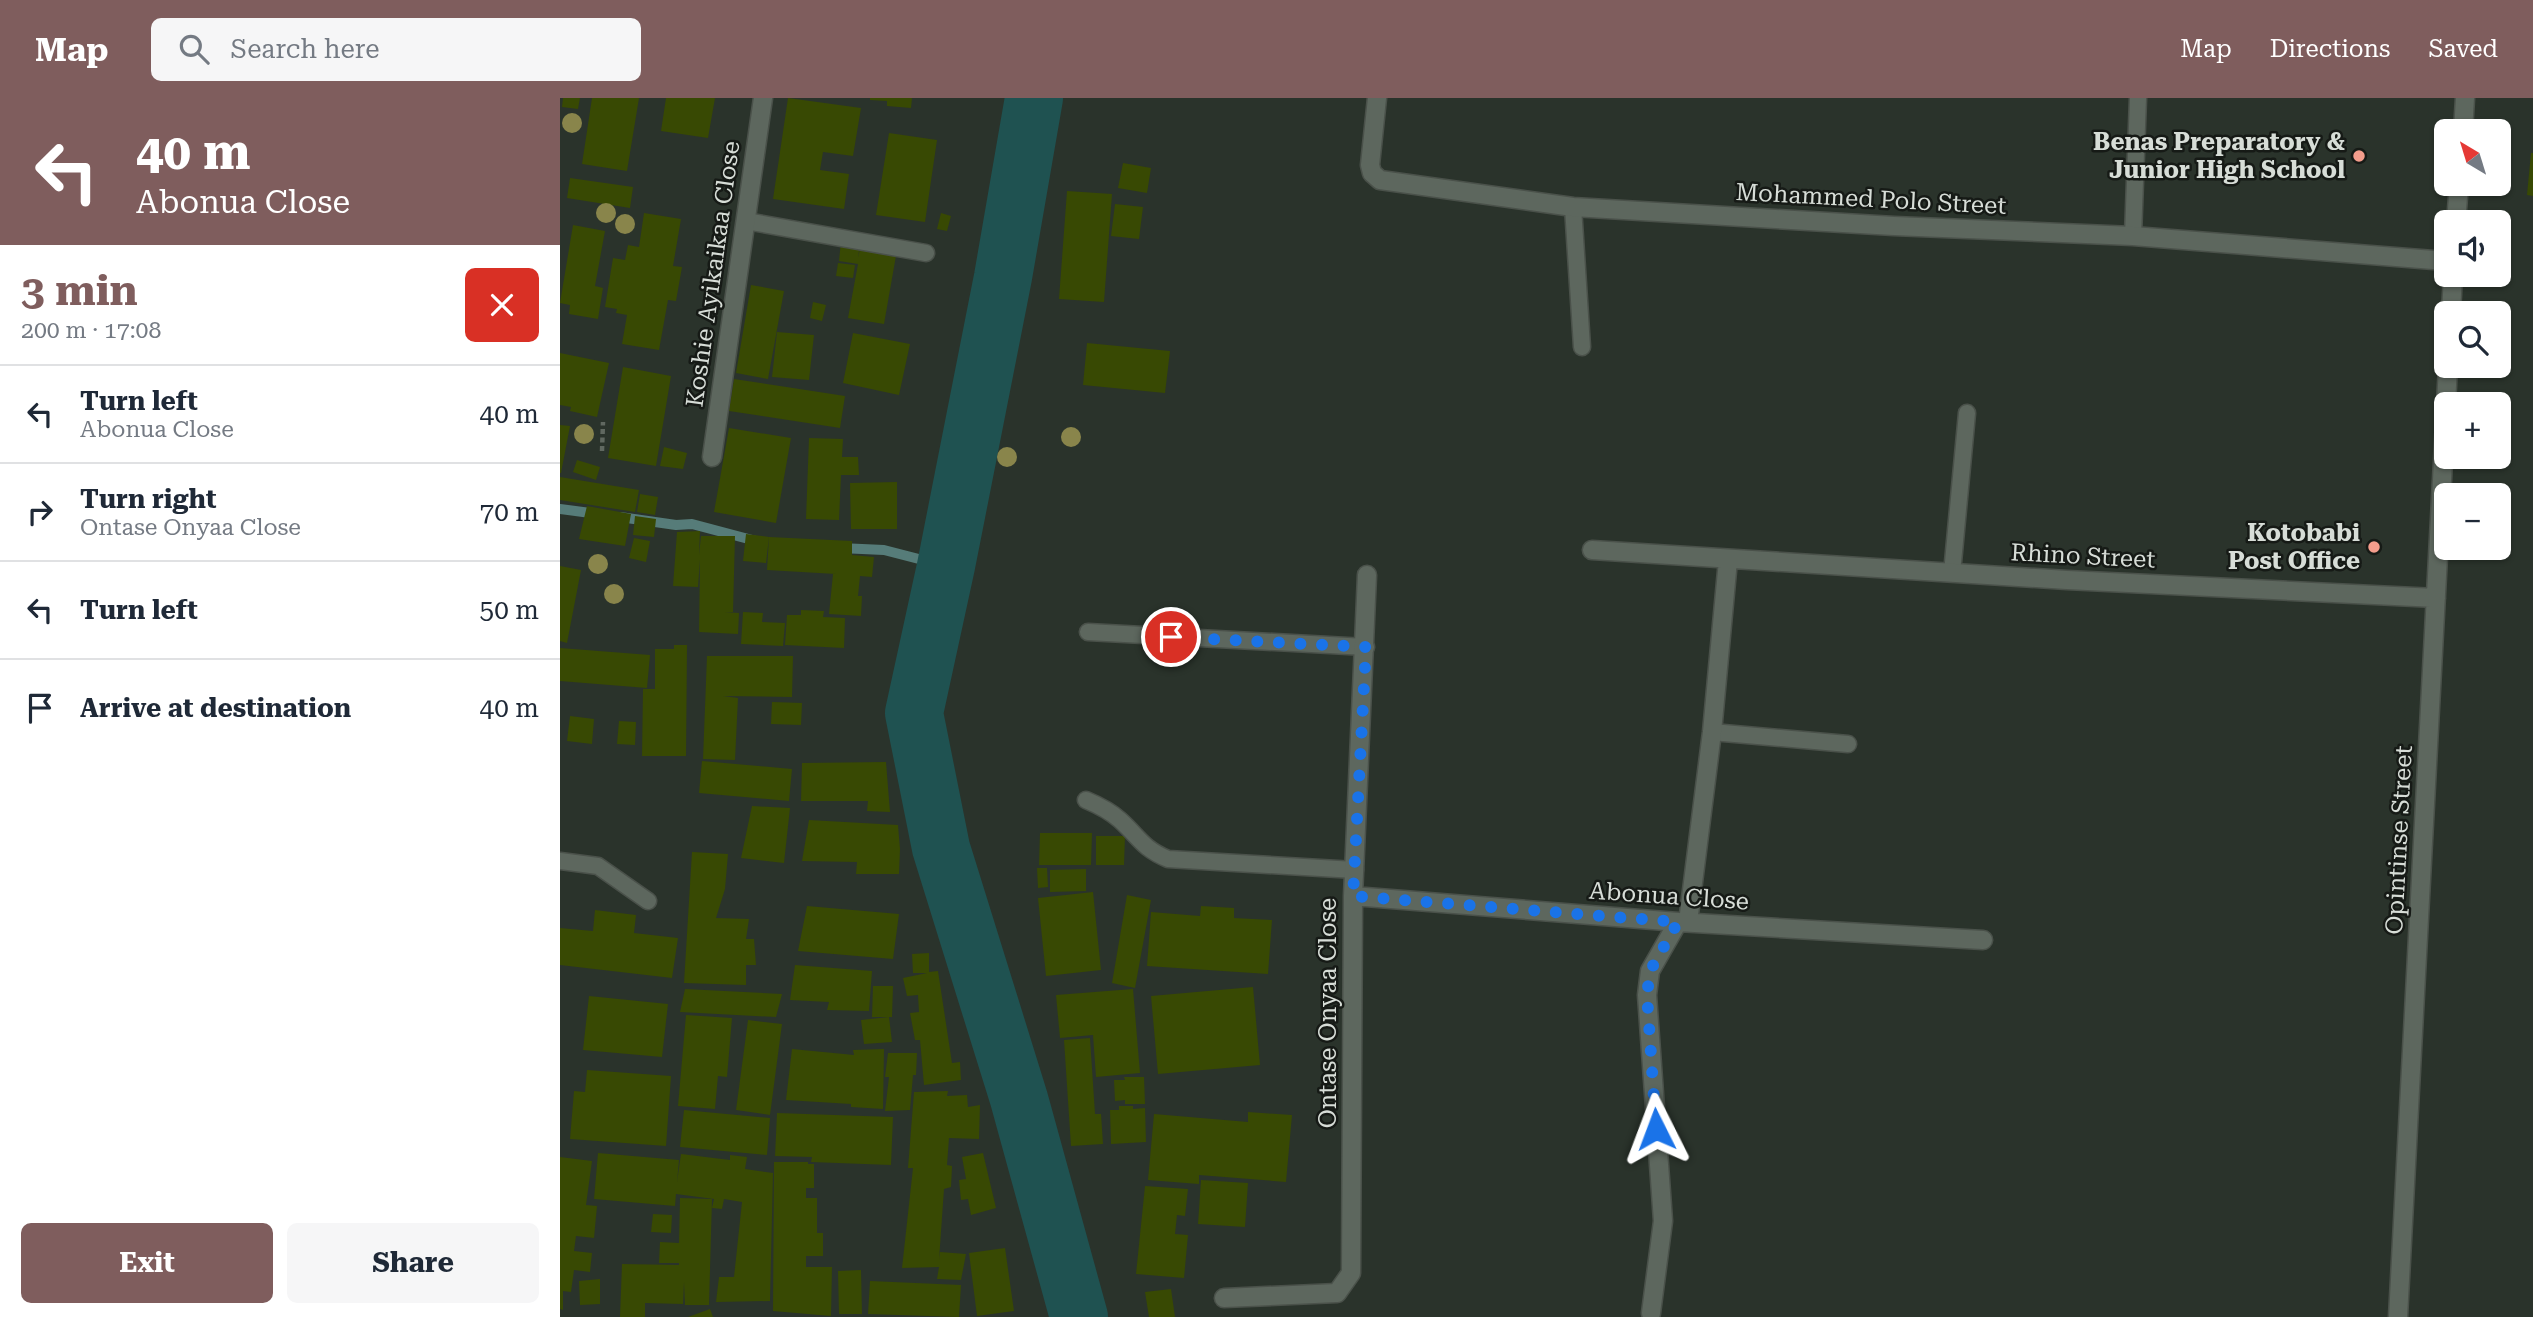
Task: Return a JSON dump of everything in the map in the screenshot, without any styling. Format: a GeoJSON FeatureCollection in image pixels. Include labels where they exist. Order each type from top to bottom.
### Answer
{"type":"FeatureCollection","features":[{"type":"Feature","properties":{"kind":"street","name":"Koshie Ayikaikaa Close"},"geometry":{"type":"LineString","coordinates":[[712,457],[763,98]]}},
{"type":"Feature","properties":{"kind":"street","name":"Mohammed Polo Street"},"geometry":{"type":"LineString","coordinates":[[1377,98],[1370,165],[1372,173],[1380,180],[1573,207],[2133,236],[2434,260]]}},
{"type":"Feature","properties":{"kind":"street"},"geometry":{"type":"LineString","coordinates":[[2464,119],[2465,98]]}},
{"type":"Feature","properties":{"kind":"street","name":"Opintinse Street"},"geometry":{"type":"LineString","coordinates":[[2398,1317],[2447,378]]}},
{"type":"Feature","properties":{"kind":"street","name":"Rhino Street"},"geometry":{"type":"LineString","coordinates":[[1592,550],[1952,573],[2436,598]]}},
{"type":"Feature","properties":{"kind":"street"},"geometry":{"type":"LineString","coordinates":[[1651,1313],[1663,1221],[1647,995],[1650,971],[1683,922],[1712,732],[1728,560]]}},
{"type":"Feature","properties":{"kind":"street","name":"Ontase Onyaa Close"},"geometry":{"type":"LineString","coordinates":[[1224,1298],[1337,1293],[1351,1273],[1353,896],[1366,647],[1367,575]]}},
{"type":"Feature","properties":{"kind":"street","name":"Abonua Close"},"geometry":{"type":"LineString","coordinates":[[1353,896],[1683,922],[1983,940]]}},
{"type":"Feature","properties":{"kind":"lane"},"geometry":{"type":"LineString","coordinates":[[2133,236],[2138,98]]}},
{"type":"Feature","properties":{"kind":"lane"},"geometry":{"type":"LineString","coordinates":[[1573,207],[1582,347]]}},
{"type":"Feature","properties":{"kind":"lane"},"geometry":{"type":"LineString","coordinates":[[746,221],[926,253]]}},
{"type":"Feature","properties":{"kind":"lane"},"geometry":{"type":"LineString","coordinates":[[1952,573],[1967,413]]}},
{"type":"Feature","properties":{"kind":"lane"},"geometry":{"type":"LineString","coordinates":[[1088,632],[1366,647]]}},
{"type":"Feature","properties":{"kind":"lane"},"geometry":{"type":"LineString","coordinates":[[1712,732],[1848,744]]}},
{"type":"Feature","properties":{"kind":"lane"},"geometry":{"type":"LineString","coordinates":[[1086,800],[1104,808],[1122,821],[1133,836],[1152,852],[1168,859],[1355,870]]}},
{"type":"Feature","properties":{"kind":"lane"},"geometry":{"type":"LineString","coordinates":[[560,860],[598,866],[648,901]]}},
{"type":"Feature","properties":{"kind":"path"},"geometry":{"type":"LineString","coordinates":[[602,451],[603,422]]}},
{"type":"Feature","properties":{"kind":"building"},"geometry":{"type":"Polygon","coordinates":[[[563,98],[580,98],[578,109],[562,107],[563,98]]]}},
{"type":"Feature","properties":{"kind":"building"},"geometry":{"type":"Polygon","coordinates":[[[592,98],[639,98],[627,171],[582,164],[592,98]]]}},
{"type":"Feature","properties":{"kind":"building"},"geometry":{"type":"Polygon","coordinates":[[[666,98],[715,98],[708,138],[661,131],[666,98]]]}},
{"type":"Feature","properties":{"kind":"building"},"geometry":{"type":"Polygon","coordinates":[[[788,98],[861,108],[853,156],[823,152],[820,170],[849,174],[844,209],[773,199],[788,98]]]}},
{"type":"Feature","properties":{"kind":"building"},"geometry":{"type":"Polygon","coordinates":[[[870,98],[912,98],[911,108],[887,106],[887,101],[870,98]]]}},
{"type":"Feature","properties":{"kind":"building"},"geometry":{"type":"Polygon","coordinates":[[[889,133],[937,140],[925,222],[876,215],[889,133]]]}},
{"type":"Feature","properties":{"kind":"building"},"geometry":{"type":"Polygon","coordinates":[[[2533,153],[2533,196],[2527,195],[2533,153]]]}},
{"type":"Feature","properties":{"kind":"building"},"geometry":{"type":"Polygon","coordinates":[[[1123,163],[1151,168],[1147,193],[1118,188],[1123,163]]]}},
{"type":"Feature","properties":{"kind":"building"},"geometry":{"type":"Polygon","coordinates":[[[570,178],[633,187],[630,208],[567,198],[570,178]]]}},
{"type":"Feature","properties":{"kind":"building"},"geometry":{"type":"Polygon","coordinates":[[[1067,191],[1112,194],[1104,302],[1059,299],[1067,191]]]}},
{"type":"Feature","properties":{"kind":"building"},"geometry":{"type":"Polygon","coordinates":[[[1115,204],[1143,207],[1139,239],[1111,236],[1115,204]]]}},
{"type":"Feature","properties":{"kind":"building"},"geometry":{"type":"Polygon","coordinates":[[[644,213],[681,219],[673,266],[682,267],[676,301],[668,300],[659,350],[622,344],[627,315],[616,313],[617,309],[605,307],[613,258],[625,260],[628,245],[639,247],[644,213]]]}},
{"type":"Feature","properties":{"kind":"building"},"geometry":{"type":"Polygon","coordinates":[[[941,213],[951,216],[947,231],[937,229],[941,213]]]}},
{"type":"Feature","properties":{"kind":"building"},"geometry":{"type":"Polygon","coordinates":[[[573,225],[605,231],[595,286],[603,288],[598,319],[569,314],[570,305],[560,303],[573,225]]]}},
{"type":"Feature","properties":{"kind":"building"},"geometry":{"type":"Polygon","coordinates":[[[841,241],[860,243],[858,258],[861,244],[897,250],[884,324],[848,318],[858,264],[839,261],[841,241]]]}},
{"type":"Feature","properties":{"kind":"building"},"geometry":{"type":"Polygon","coordinates":[[[838,263],[855,265],[853,278],[836,276],[838,263]]]}},
{"type":"Feature","properties":{"kind":"building"},"geometry":{"type":"Polygon","coordinates":[[[751,285],[784,291],[768,379],[736,373],[751,285]]]}},
{"type":"Feature","properties":{"kind":"building"},"geometry":{"type":"Polygon","coordinates":[[[813,302],[826,305],[822,321],[810,318],[813,302]]]}},
{"type":"Feature","properties":{"kind":"building"},"geometry":{"type":"Polygon","coordinates":[[[777,332],[814,335],[809,380],[772,377],[777,332]]]}},
{"type":"Feature","properties":{"kind":"building"},"geometry":{"type":"Polygon","coordinates":[[[853,333],[910,344],[899,395],[843,383],[853,333]]]}},
{"type":"Feature","properties":{"kind":"building"},"geometry":{"type":"Polygon","coordinates":[[[1087,343],[1170,351],[1165,393],[1083,385],[1087,343]]]}},
{"type":"Feature","properties":{"kind":"building"},"geometry":{"type":"Polygon","coordinates":[[[560,353],[609,363],[597,417],[570,411],[571,407],[560,405],[560,353]]]}},
{"type":"Feature","properties":{"kind":"building"},"geometry":{"type":"Polygon","coordinates":[[[623,367],[671,376],[656,466],[608,458],[623,367]]]}},
{"type":"Feature","properties":{"kind":"building"},"geometry":{"type":"Polygon","coordinates":[[[734,379],[845,396],[840,428],[729,411],[734,379]]]}},
{"type":"Feature","properties":{"kind":"building"},"geometry":{"type":"Polygon","coordinates":[[[560,425],[570,426],[561,473],[560,473],[560,425]]]}},
{"type":"Feature","properties":{"kind":"building"},"geometry":{"type":"Polygon","coordinates":[[[729,428],[791,438],[776,523],[714,512],[729,428]]]}},
{"type":"Feature","properties":{"kind":"building"},"geometry":{"type":"Polygon","coordinates":[[[809,438],[843,439],[842,457],[858,457],[859,475],[841,475],[839,520],[806,519],[809,438]]]}},
{"type":"Feature","properties":{"kind":"building"},"geometry":{"type":"Polygon","coordinates":[[[664,447],[687,453],[683,469],[660,466],[664,447]]]}},
{"type":"Feature","properties":{"kind":"building"},"geometry":{"type":"Polygon","coordinates":[[[577,460],[600,467],[596,480],[573,472],[577,460]]]}},
{"type":"Feature","properties":{"kind":"building"},"geometry":{"type":"Polygon","coordinates":[[[560,477],[639,490],[635,512],[560,500],[560,477]]]}},
{"type":"Feature","properties":{"kind":"building"},"geometry":{"type":"Polygon","coordinates":[[[897,482],[897,529],[851,529],[850,483],[897,482]]]}},
{"type":"Feature","properties":{"kind":"building"},"geometry":{"type":"Polygon","coordinates":[[[640,494],[658,497],[655,515],[637,512],[640,494]]]}},
{"type":"Feature","properties":{"kind":"building"},"geometry":{"type":"Polygon","coordinates":[[[587,506],[631,514],[625,546],[579,539],[587,506]]]}},
{"type":"Feature","properties":{"kind":"building"},"geometry":{"type":"Polygon","coordinates":[[[635,516],[656,519],[654,537],[633,535],[635,516]]]}},
{"type":"Feature","properties":{"kind":"building"},"geometry":{"type":"Polygon","coordinates":[[[700,531],[699,555],[701,536],[735,536],[733,612],[725,612],[739,613],[738,634],[699,632],[700,560],[698,587],[673,586],[677,532],[700,531]]]}},
{"type":"Feature","properties":{"kind":"building"},"geometry":{"type":"Polygon","coordinates":[[[746,534],[769,537],[766,563],[743,561],[746,534]]]}},
{"type":"Feature","properties":{"kind":"building"},"geometry":{"type":"Polygon","coordinates":[[[769,537],[852,541],[852,555],[874,557],[872,577],[860,576],[858,596],[862,596],[861,616],[829,614],[833,574],[836,574],[767,570],[769,537]]]}},
{"type":"Feature","properties":{"kind":"building"},"geometry":{"type":"Polygon","coordinates":[[[634,538],[650,541],[646,562],[629,558],[634,538]]]}},
{"type":"Feature","properties":{"kind":"building"},"geometry":{"type":"Polygon","coordinates":[[[560,566],[581,570],[567,643],[560,641],[560,566]]]}},
{"type":"Feature","properties":{"kind":"building"},"geometry":{"type":"Polygon","coordinates":[[[801,610],[824,611],[823,617],[845,618],[844,648],[785,645],[787,615],[801,615],[801,610]]]}},
{"type":"Feature","properties":{"kind":"building"},"geometry":{"type":"Polygon","coordinates":[[[743,612],[763,613],[762,622],[785,623],[783,646],[741,644],[743,612]]]}},
{"type":"Feature","properties":{"kind":"building"},"geometry":{"type":"Polygon","coordinates":[[[674,645],[687,645],[686,756],[642,756],[643,689],[655,689],[655,649],[674,649],[674,645]]]}},
{"type":"Feature","properties":{"kind":"building"},"geometry":{"type":"Polygon","coordinates":[[[560,648],[650,655],[647,688],[560,681],[560,648]]]}},
{"type":"Feature","properties":{"kind":"building"},"geometry":{"type":"Polygon","coordinates":[[[707,656],[793,656],[792,697],[723,696],[738,698],[735,760],[703,759],[707,656]]]}},
{"type":"Feature","properties":{"kind":"building"},"geometry":{"type":"Polygon","coordinates":[[[772,702],[802,703],[801,725],[771,724],[772,702]]]}},
{"type":"Feature","properties":{"kind":"building"},"geometry":{"type":"Polygon","coordinates":[[[570,716],[594,719],[592,744],[567,741],[570,716]]]}},
{"type":"Feature","properties":{"kind":"building"},"geometry":{"type":"Polygon","coordinates":[[[619,721],[636,722],[635,745],[617,744],[619,721]]]}},
{"type":"Feature","properties":{"kind":"building"},"geometry":{"type":"Polygon","coordinates":[[[702,761],[792,769],[789,801],[699,793],[702,761]]]}},
{"type":"Feature","properties":{"kind":"building"},"geometry":{"type":"Polygon","coordinates":[[[886,762],[890,812],[867,811],[868,801],[801,801],[802,763],[886,762]]]}},
{"type":"Feature","properties":{"kind":"building"},"geometry":{"type":"Polygon","coordinates":[[[752,806],[790,808],[784,863],[741,858],[752,806]]]}},
{"type":"Feature","properties":{"kind":"building"},"geometry":{"type":"Polygon","coordinates":[[[809,820],[898,825],[899,874],[856,874],[857,862],[802,861],[809,820]]]}},
{"type":"Feature","properties":{"kind":"building"},"geometry":{"type":"Polygon","coordinates":[[[1040,833],[1092,833],[1091,865],[1039,865],[1040,833]]]}},
{"type":"Feature","properties":{"kind":"building"},"geometry":{"type":"Polygon","coordinates":[[[1096,836],[1125,836],[1124,865],[1096,865],[1096,836]]]}},
{"type":"Feature","properties":{"kind":"building"},"geometry":{"type":"Polygon","coordinates":[[[692,852],[728,854],[725,889],[716,918],[749,919],[746,939],[754,939],[756,965],[746,965],[746,985],[684,983],[692,852]]]}},
{"type":"Feature","properties":{"kind":"building"},"geometry":{"type":"Polygon","coordinates":[[[1037,868],[1047,868],[1048,887],[1038,888],[1037,868]]]}},
{"type":"Feature","properties":{"kind":"building"},"geometry":{"type":"Polygon","coordinates":[[[1086,869],[1086,891],[1050,892],[1050,870],[1086,869]]]}},
{"type":"Feature","properties":{"kind":"building"},"geometry":{"type":"Polygon","coordinates":[[[1093,892],[1101,970],[1046,976],[1038,898],[1093,892]]]}},
{"type":"Feature","properties":{"kind":"building"},"geometry":{"type":"Polygon","coordinates":[[[1127,895],[1151,900],[1135,988],[1112,983],[1127,895]]]}},
{"type":"Feature","properties":{"kind":"building"},"geometry":{"type":"Polygon","coordinates":[[[807,906],[899,914],[893,959],[798,951],[807,906]]]}},
{"type":"Feature","properties":{"kind":"building"},"geometry":{"type":"Polygon","coordinates":[[[1201,906],[1234,908],[1234,918],[1272,920],[1268,974],[1147,966],[1151,912],[1200,916],[1201,906]]]}},
{"type":"Feature","properties":{"kind":"building"},"geometry":{"type":"Polygon","coordinates":[[[595,910],[636,915],[634,933],[678,938],[672,978],[560,965],[560,928],[593,931],[595,910]]]}},
{"type":"Feature","properties":{"kind":"building"},"geometry":{"type":"Polygon","coordinates":[[[929,953],[929,972],[938,971],[952,1063],[960,1062],[961,1080],[924,1085],[920,1040],[915,1040],[910,1013],[919,1012],[918,995],[907,996],[903,978],[927,973],[913,973],[912,954],[929,953]]]}},
{"type":"Feature","properties":{"kind":"building"},"geometry":{"type":"Polygon","coordinates":[[[795,965],[872,971],[869,1011],[827,1010],[829,1002],[790,1000],[795,965]]]}},
{"type":"Feature","properties":{"kind":"building"},"geometry":{"type":"Polygon","coordinates":[[[873,986],[893,986],[892,1017],[872,1017],[873,986]]]}},
{"type":"Feature","properties":{"kind":"building"},"geometry":{"type":"Polygon","coordinates":[[[1253,987],[1260,1065],[1158,1074],[1151,996],[1253,987]]]}},
{"type":"Feature","properties":{"kind":"building"},"geometry":{"type":"Polygon","coordinates":[[[685,989],[782,994],[776,1017],[680,1012],[685,989]]]}},
{"type":"Feature","properties":{"kind":"building"},"geometry":{"type":"Polygon","coordinates":[[[1133,989],[1140,1073],[1096,1077],[1093,1035],[1060,1038],[1056,995],[1133,989]]]}},
{"type":"Feature","properties":{"kind":"building"},"geometry":{"type":"Polygon","coordinates":[[[589,996],[668,1004],[662,1057],[583,1050],[589,996]]]}},
{"type":"Feature","properties":{"kind":"building"},"geometry":{"type":"Polygon","coordinates":[[[686,1015],[732,1018],[727,1077],[718,1076],[715,1109],[678,1106],[686,1015]]]}},
{"type":"Feature","properties":{"kind":"building"},"geometry":{"type":"Polygon","coordinates":[[[889,1017],[892,1042],[864,1044],[861,1020],[889,1017]]]}},
{"type":"Feature","properties":{"kind":"building"},"geometry":{"type":"Polygon","coordinates":[[[748,1020],[782,1024],[770,1115],[736,1110],[748,1020]]]}},
{"type":"Feature","properties":{"kind":"building"},"geometry":{"type":"Polygon","coordinates":[[[1090,1038],[1095,1114],[1101,1114],[1103,1144],[1071,1146],[1064,1040],[1090,1038]]]}},
{"type":"Feature","properties":{"kind":"building"},"geometry":{"type":"Polygon","coordinates":[[[792,1049],[854,1055],[853,1050],[884,1049],[883,1109],[786,1100],[792,1049]]]}},
{"type":"Feature","properties":{"kind":"building"},"geometry":{"type":"Polygon","coordinates":[[[888,1053],[917,1053],[910,1110],[885,1111],[889,1077],[885,1077],[888,1053]]]}},
{"type":"Feature","properties":{"kind":"building"},"geometry":{"type":"Polygon","coordinates":[[[587,1070],[671,1076],[666,1146],[570,1139],[574,1091],[585,1092],[587,1070]]]}},
{"type":"Feature","properties":{"kind":"building"},"geometry":{"type":"Polygon","coordinates":[[[1124,1077],[1144,1077],[1145,1104],[1115,1101],[1114,1080],[1125,1080],[1124,1077]]]}},
{"type":"Feature","properties":{"kind":"building"},"geometry":{"type":"Polygon","coordinates":[[[948,1091],[947,1096],[967,1095],[968,1107],[980,1105],[979,1139],[949,1138],[947,1165],[952,1166],[951,1187],[944,1189],[939,1260],[940,1252],[966,1254],[961,1280],[937,1279],[939,1267],[902,1268],[913,1168],[908,1168],[914,1092],[948,1091]]]}},
{"type":"Feature","properties":{"kind":"building"},"geometry":{"type":"Polygon","coordinates":[[[1119,1106],[1145,1108],[1146,1142],[1111,1144],[1110,1110],[1119,1110],[1119,1106]]]}},
{"type":"Feature","properties":{"kind":"building"},"geometry":{"type":"Polygon","coordinates":[[[684,1110],[770,1118],[767,1155],[680,1147],[684,1110]]]}},
{"type":"Feature","properties":{"kind":"building"},"geometry":{"type":"Polygon","coordinates":[[[1248,1112],[1292,1115],[1286,1182],[1199,1175],[1199,1184],[1148,1180],[1154,1114],[1248,1122],[1248,1112]]]}},
{"type":"Feature","properties":{"kind":"building"},"geometry":{"type":"Polygon","coordinates":[[[777,1113],[893,1117],[891,1165],[811,1162],[812,1157],[775,1156],[777,1113]]]}},
{"type":"Feature","properties":{"kind":"building"},"geometry":{"type":"Polygon","coordinates":[[[598,1153],[679,1160],[677,1182],[681,1154],[730,1160],[730,1155],[747,1157],[745,1169],[773,1173],[770,1301],[716,1302],[719,1277],[734,1277],[742,1202],[724,1199],[722,1209],[712,1208],[714,1199],[676,1194],[675,1206],[594,1199],[598,1153]]]}},
{"type":"Feature","properties":{"kind":"building"},"geometry":{"type":"Polygon","coordinates":[[[983,1153],[996,1208],[971,1215],[968,1199],[961,1200],[959,1180],[966,1179],[962,1157],[983,1153]]]}},
{"type":"Feature","properties":{"kind":"building"},"geometry":{"type":"Polygon","coordinates":[[[560,1157],[592,1161],[586,1205],[597,1206],[594,1238],[576,1236],[574,1251],[592,1253],[590,1272],[574,1270],[571,1292],[563,1291],[563,1310],[560,1309],[560,1157]]]}},
{"type":"Feature","properties":{"kind":"building"},"geometry":{"type":"Polygon","coordinates":[[[774,1162],[814,1164],[814,1188],[806,1188],[806,1198],[817,1198],[817,1233],[823,1233],[823,1256],[806,1256],[806,1267],[832,1267],[831,1316],[773,1311],[774,1162]]]}},
{"type":"Feature","properties":{"kind":"building"},"geometry":{"type":"Polygon","coordinates":[[[1201,1180],[1248,1183],[1245,1227],[1198,1224],[1201,1180]]]}},
{"type":"Feature","properties":{"kind":"building"},"geometry":{"type":"Polygon","coordinates":[[[1145,1186],[1188,1189],[1185,1216],[1177,1215],[1175,1234],[1188,1235],[1184,1278],[1136,1274],[1145,1186]]]}},
{"type":"Feature","properties":{"kind":"building"},"geometry":{"type":"Polygon","coordinates":[[[680,1198],[712,1199],[709,1305],[685,1305],[684,1282],[683,1304],[645,1303],[645,1317],[620,1317],[622,1264],[679,1265],[659,1263],[660,1242],[679,1243],[680,1198]]]}},
{"type":"Feature","properties":{"kind":"building"},"geometry":{"type":"Polygon","coordinates":[[[653,1214],[672,1215],[671,1233],[651,1232],[653,1214]]]}},
{"type":"Feature","properties":{"kind":"building"},"geometry":{"type":"Polygon","coordinates":[[[1005,1248],[1014,1311],[977,1316],[969,1253],[1005,1248]]]}},
{"type":"Feature","properties":{"kind":"building"},"geometry":{"type":"Polygon","coordinates":[[[861,1270],[862,1314],[839,1314],[838,1271],[861,1270]]]}},
{"type":"Feature","properties":{"kind":"building"},"geometry":{"type":"Polygon","coordinates":[[[600,1279],[600,1304],[580,1305],[579,1281],[600,1279]]]}},
{"type":"Feature","properties":{"kind":"building"},"geometry":{"type":"Polygon","coordinates":[[[870,1281],[961,1285],[959,1317],[868,1314],[870,1281]]]}},
{"type":"Feature","properties":{"kind":"building"},"geometry":{"type":"Polygon","coordinates":[[[1171,1289],[1175,1317],[1149,1317],[1145,1292],[1171,1289]]]}},
{"type":"Feature","properties":{"kind":"building"},"geometry":{"type":"Polygon","coordinates":[[[710,1309],[713,1317],[688,1317],[710,1309]]]}},
{"type":"Feature","properties":{"kind":"waterway"},"geometry":{"type":"LineString","coordinates":[[1034,98],[1003,277],[914,713],[941,848],[1019,1099],[1079,1317]]}},
{"type":"Feature","properties":{"kind":"waterway"},"geometry":{"type":"LineString","coordinates":[[560,509],[598,514]]}},
{"type":"Feature","properties":{"kind":"waterway"},"geometry":{"type":"LineString","coordinates":[[620,517],[676,525],[692,524],[756,541]]}},
{"type":"Feature","properties":{"kind":"waterway"},"geometry":{"type":"LineString","coordinates":[[840,548],[884,550],[946,566]]}},
{"type":"Feature","properties":{"kind":"place","name":"Benas Preparatory & Junior High School"},"geometry":{"type":"Point","coordinates":[2359,156]}},
{"type":"Feature","properties":{"kind":"place","name":"Kotobabi Post Office"},"geometry":{"type":"Point","coordinates":[2374,547]}},
{"type":"Feature","properties":{"kind":"route"},"geometry":{"type":"LineString","coordinates":[[1171,637],[1366,647],[1353,896],[1678,922],[1650,971],[1647,995],[1656,1129]]}}]}
